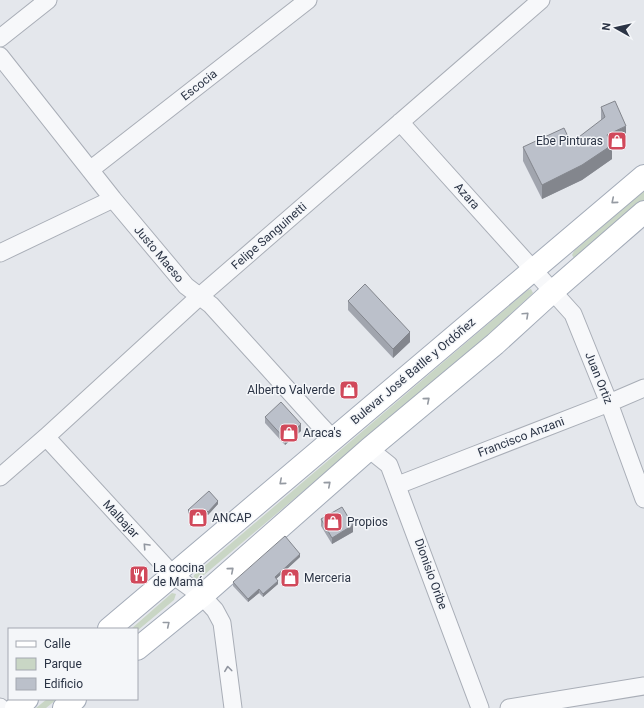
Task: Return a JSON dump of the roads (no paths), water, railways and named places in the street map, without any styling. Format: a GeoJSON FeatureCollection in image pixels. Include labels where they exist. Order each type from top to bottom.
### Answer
{"type":"FeatureCollection","features":[{"type":"Feature","properties":{"kind":"main road","name":"Bulevar José Batlle y Ordóñez"},"geometry":{"type":"LineString","coordinates":[[110,628],[644,176]]}},
{"type":"Feature","properties":{"kind":"main road"},"geometry":{"type":"LineString","coordinates":[[138,647],[202,596],[369,449],[494,344],[644,212]]}},
{"type":"Feature","properties":{"kind":"main road"},"geometry":{"type":"LineString","coordinates":[[16,708],[26,700]]}},
{"type":"Feature","properties":{"kind":"main road"},"geometry":{"type":"LineString","coordinates":[[64,708],[74,700]]}},
{"type":"Feature","properties":{"kind":"street"},"geometry":{"type":"LineString","coordinates":[[0,38],[48,0]]}},
{"type":"Feature","properties":{"kind":"street","name":"Escocia"},"geometry":{"type":"LineString","coordinates":[[90,170],[308,0]]}},
{"type":"Feature","properties":{"kind":"street","name":"Felipe Sanguinetti"},"geometry":{"type":"LineString","coordinates":[[0,477],[46,437],[200,296],[541,0]]}},
{"type":"Feature","properties":{"kind":"street","name":"Justo Maeso"},"geometry":{"type":"LineString","coordinates":[[0,56],[113,199],[186,286],[211,305],[333,439]]}},
{"type":"Feature","properties":{"kind":"street","name":"Azara"},"geometry":{"type":"LineString","coordinates":[[400,122],[533,270]]}},
{"type":"Feature","properties":{"kind":"street"},"geometry":{"type":"LineString","coordinates":[[0,253],[113,199]]}},
{"type":"Feature","properties":{"kind":"street","name":"Juan Ortiz"},"geometry":{"type":"LineString","coordinates":[[533,270],[573,314],[609,403],[644,499]]}},
{"type":"Feature","properties":{"kind":"street","name":"Francisco Anzani"},"geometry":{"type":"LineString","coordinates":[[398,486],[644,388]]}},
{"type":"Feature","properties":{"kind":"street","name":"Malbajar"},"geometry":{"type":"LineString","coordinates":[[46,437],[173,575],[202,596],[215,610],[222,623],[233,708]]}},
{"type":"Feature","properties":{"kind":"street","name":"Dionisio Oribe"},"geometry":{"type":"LineString","coordinates":[[369,449],[389,465],[480,708]]}},
{"type":"Feature","properties":{"kind":"street"},"geometry":{"type":"LineString","coordinates":[[509,708],[644,686]]}},
{"type":"Feature","properties":{"kind":"place","name":"Ebe Pinturas"},"geometry":{"type":"Point","coordinates":[617,141]}},
{"type":"Feature","properties":{"kind":"place","name":"Alberto Valverde"},"geometry":{"type":"Point","coordinates":[349,390]}},
{"type":"Feature","properties":{"kind":"place","name":"Araca's"},"geometry":{"type":"Point","coordinates":[289,433]}},
{"type":"Feature","properties":{"kind":"place","name":"ANCAP"},"geometry":{"type":"Point","coordinates":[198,518]}},
{"type":"Feature","properties":{"kind":"place","name":"Propios"},"geometry":{"type":"Point","coordinates":[333,522]}},
{"type":"Feature","properties":{"kind":"place","name":"La cocina de Mamá"},"geometry":{"type":"Point","coordinates":[139,575]}},
{"type":"Feature","properties":{"kind":"place","name":"Merceria"},"geometry":{"type":"Point","coordinates":[290,578]}}]}
